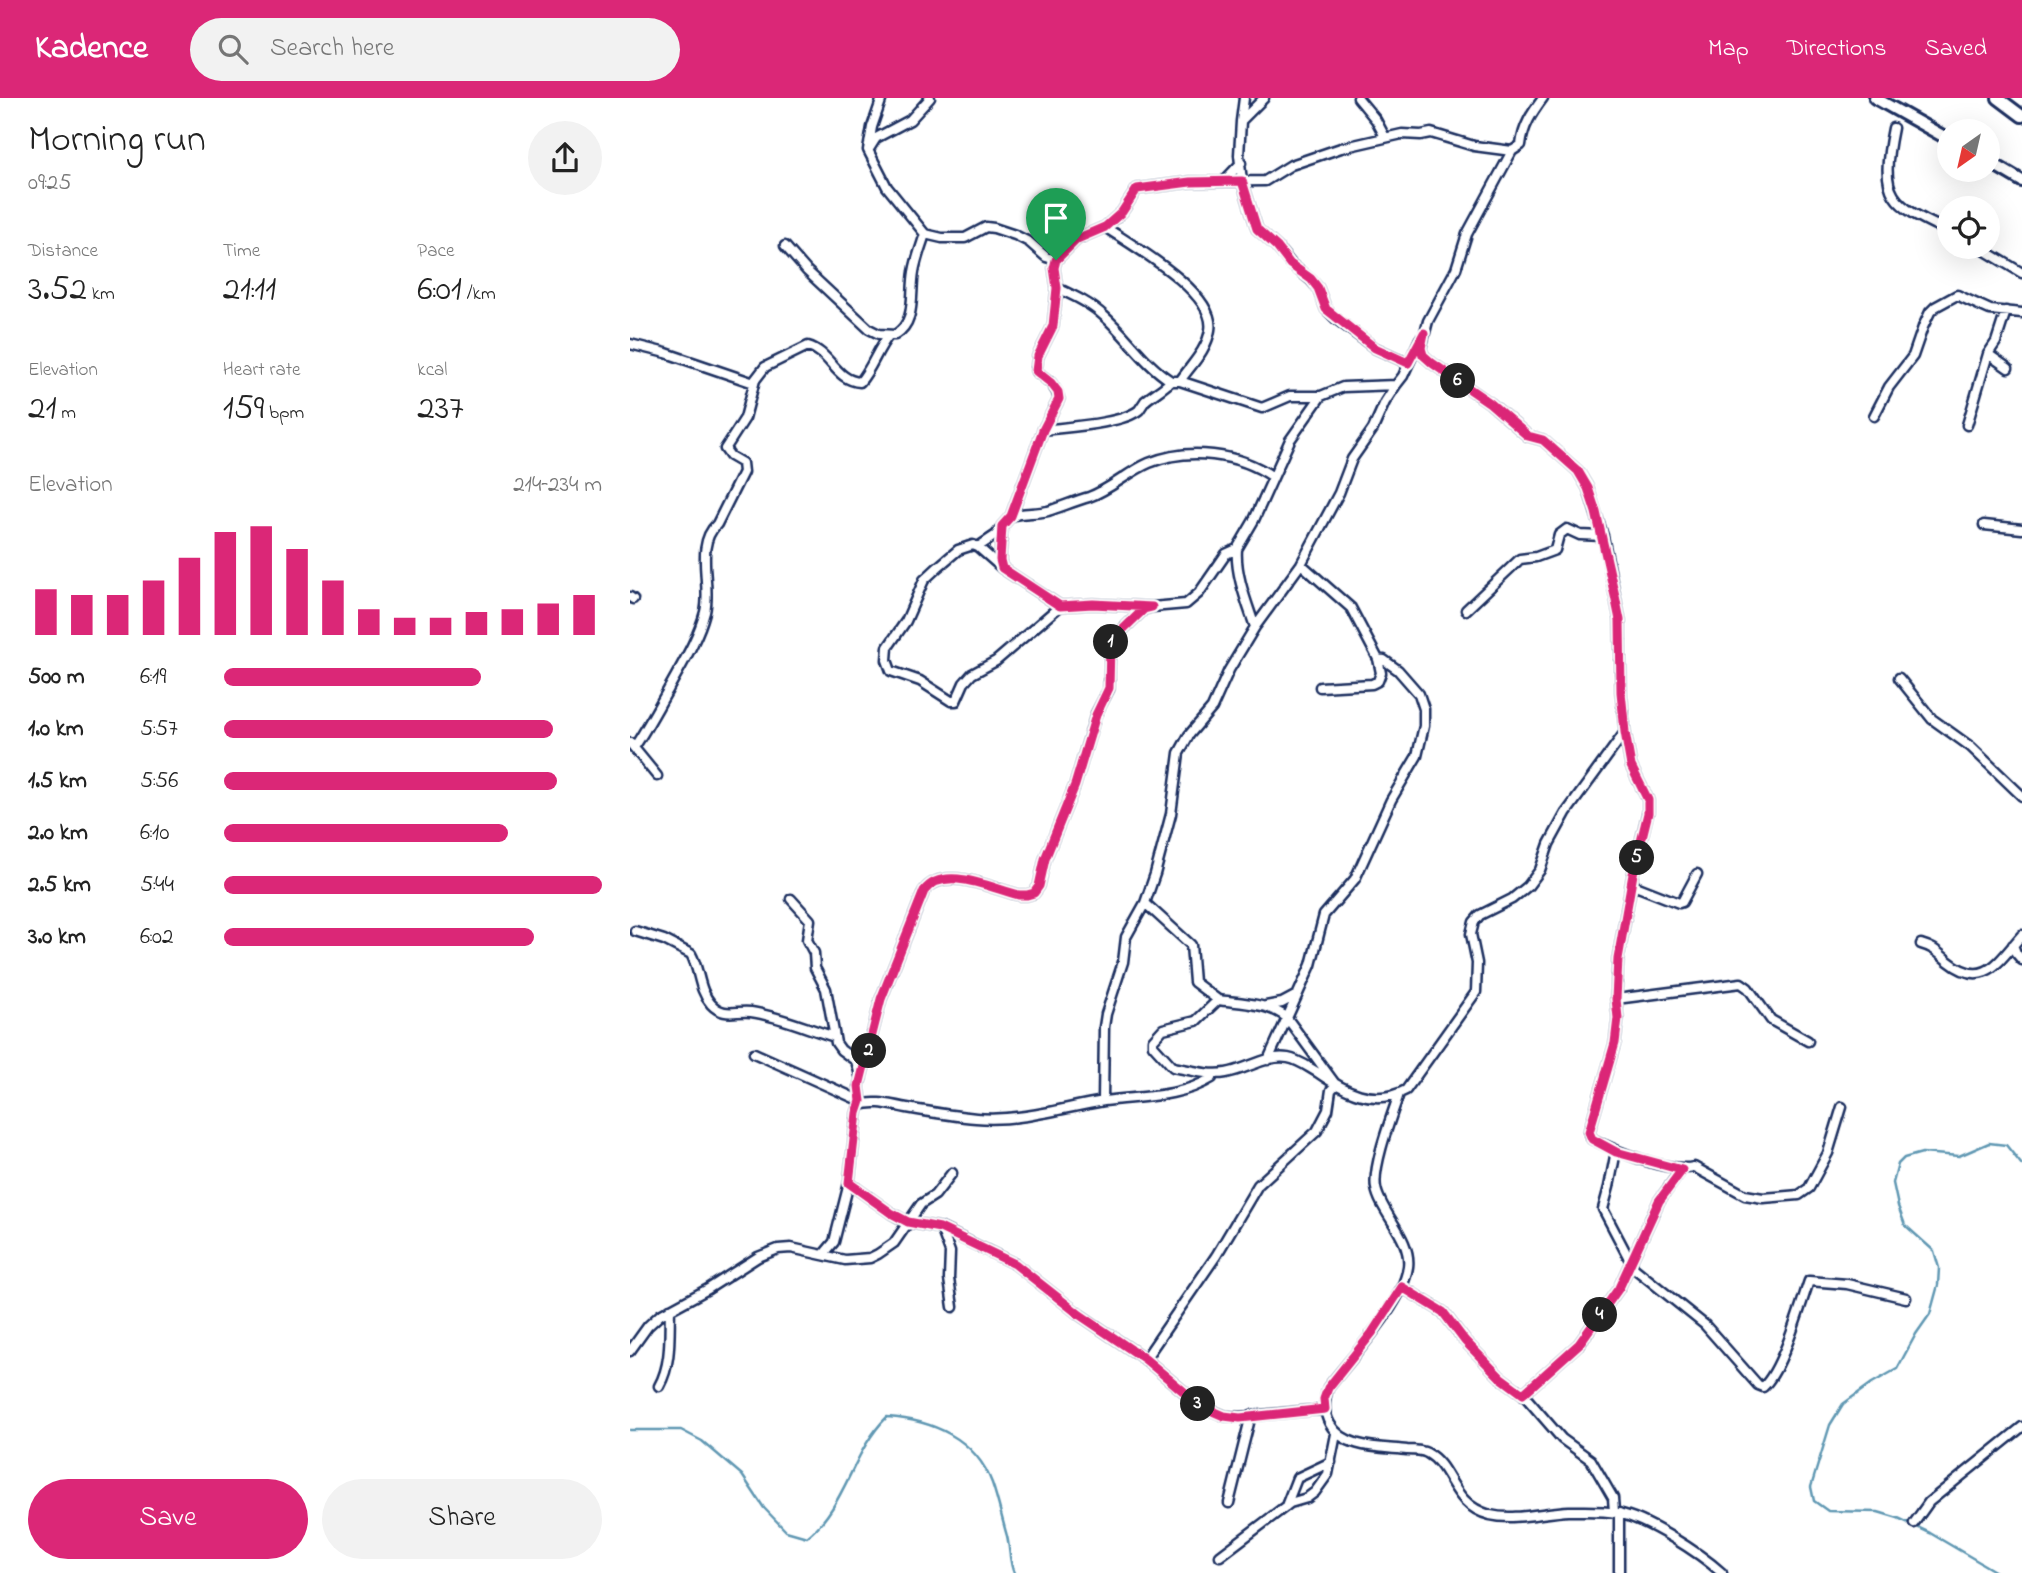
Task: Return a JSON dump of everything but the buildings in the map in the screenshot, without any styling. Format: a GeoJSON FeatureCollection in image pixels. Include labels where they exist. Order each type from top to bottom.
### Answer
{"type":"FeatureCollection","features":[{"type":"Feature","properties":{"kind":"highway"},"geometry":{"type":"LineString","coordinates":[[1875,98],[1937,133]]}},
{"type":"Feature","properties":{"kind":"highway"},"geometry":{"type":"LineString","coordinates":[[1998,98],[2022,116]]}},
{"type":"Feature","properties":{"kind":"highway"},"geometry":{"type":"LineString","coordinates":[[2000,169],[2022,181]]}},
{"type":"Feature","properties":{"kind":"street"},"geometry":{"type":"LineString","coordinates":[[882,98],[868,150],[883,181],[925,234],[942,238],[965,238],[986,228],[994,228],[1029,242],[1046,257],[1056,260]]}},
{"type":"Feature","properties":{"kind":"street"},"geometry":{"type":"LineString","coordinates":[[868,150],[876,138],[903,125],[930,98]]}},
{"type":"Feature","properties":{"kind":"street"},"geometry":{"type":"LineString","coordinates":[[1244,98],[1241,121],[1242,181],[1257,229],[1277,247],[1290,264],[1311,279],[1318,288],[1326,309],[1375,348],[1408,363]]}},
{"type":"Feature","properties":{"kind":"street"},"geometry":{"type":"LineString","coordinates":[[1241,121],[1264,98]]}},
{"type":"Feature","properties":{"kind":"street"},"geometry":{"type":"LineString","coordinates":[[1358,98],[1376,120],[1385,137]]}},
{"type":"Feature","properties":{"kind":"street"},"geometry":{"type":"LineString","coordinates":[[1543,98],[1527,121],[1521,145],[1512,151],[1467,234],[1456,269],[1428,321],[1421,348],[1423,355],[1432,363],[1490,403],[1528,436],[1543,440],[1578,471],[1588,488],[1603,536],[1620,620],[1621,692],[1625,732],[1631,766],[1648,800],[1648,813],[1633,874],[1618,959],[1618,1018],[1615,1043],[1589,1132],[1592,1139],[1616,1152],[1682,1170],[1694,1167],[1745,1195],[1763,1198],[1799,1195],[1809,1188],[1828,1153],[1842,1107]]}},
{"type":"Feature","properties":{"kind":"street"},"geometry":{"type":"LineString","coordinates":[[1893,128],[1887,165],[1889,184],[1895,199],[1901,207],[1937,226]]}},
{"type":"Feature","properties":{"kind":"street"},"geometry":{"type":"LineString","coordinates":[[978,547],[996,535],[1011,516],[1043,430],[1059,399],[1058,392],[1051,383],[1036,371],[1038,356],[1053,326],[1057,288],[1054,268],[1056,260],[1077,239],[1105,227],[1122,212],[1137,189],[1190,182],[1265,181],[1291,165],[1341,148],[1402,134],[1431,133],[1474,146],[1512,151]]}},
{"type":"Feature","properties":{"kind":"street"},"geometry":{"type":"LineString","coordinates":[[1223,183],[1241,163]]}},
{"type":"Feature","properties":{"kind":"street"},"geometry":{"type":"LineString","coordinates":[[1043,430],[1114,420],[1138,411],[1147,399],[1175,381],[1204,348],[1211,328],[1210,314],[1190,288],[1105,227]]}},
{"type":"Feature","properties":{"kind":"street"},"geometry":{"type":"LineString","coordinates":[[785,246],[807,271],[869,329],[889,335],[902,331],[907,324],[912,306],[914,268],[925,234]]}},
{"type":"Feature","properties":{"kind":"street"},"geometry":{"type":"LineString","coordinates":[[1999,259],[2022,273]]}},
{"type":"Feature","properties":{"kind":"street"},"geometry":{"type":"LineString","coordinates":[[1057,288],[1082,299],[1103,315],[1145,362],[1175,381],[1256,408],[1275,404],[1290,396],[1321,396],[1343,387],[1396,385]]}},
{"type":"Feature","properties":{"kind":"street"},"geometry":{"type":"LineString","coordinates":[[1874,416],[1889,387],[1913,356],[1923,327],[1935,307],[1957,295],[1990,310],[2022,313]]}},
{"type":"Feature","properties":{"kind":"street"},"geometry":{"type":"LineString","coordinates":[[1968,425],[1988,354],[1996,342],[2006,310]]}},
{"type":"Feature","properties":{"kind":"street"},"geometry":{"type":"LineString","coordinates":[[1103,1101],[1106,1014],[1123,962],[1126,937],[1145,903],[1171,814],[1179,753],[1189,735],[1209,715],[1229,670],[1255,627],[1301,564],[1339,493],[1352,459],[1373,429],[1424,333]]}},
{"type":"Feature","properties":{"kind":"street"},"geometry":{"type":"LineString","coordinates":[[657,776],[633,745],[650,724],[683,663],[703,617],[707,593],[704,566],[710,530],[717,524],[743,472],[741,463],[725,449],[745,418],[754,383],[765,367],[808,346],[816,348],[844,378],[860,382],[870,370],[878,349],[889,335]]}},
{"type":"Feature","properties":{"kind":"street"},"geometry":{"type":"LineString","coordinates":[[630,344],[666,353],[754,383]]}},
{"type":"Feature","properties":{"kind":"street"},"geometry":{"type":"LineString","coordinates":[[1988,354],[2008,368]]}},
{"type":"Feature","properties":{"kind":"street"},"geometry":{"type":"LineString","coordinates":[[1255,627],[1236,558],[1237,549],[1290,440],[1321,396]]}},
{"type":"Feature","properties":{"kind":"street"},"geometry":{"type":"LineString","coordinates":[[1011,516],[1046,512],[1089,497],[1148,464],[1180,454],[1222,457],[1250,464],[1273,477]]}},
{"type":"Feature","properties":{"kind":"street"},"geometry":{"type":"LineString","coordinates":[[1984,525],[2022,529]]}},
{"type":"Feature","properties":{"kind":"street"},"geometry":{"type":"LineString","coordinates":[[1002,526],[1002,568]]}},
{"type":"Feature","properties":{"kind":"street"},"geometry":{"type":"LineString","coordinates":[[1466,610],[1520,559],[1555,550],[1559,534],[1567,529],[1580,535],[1603,536]]}},
{"type":"Feature","properties":{"kind":"street"},"geometry":{"type":"LineString","coordinates":[[1060,606],[988,667],[972,674],[964,683],[956,701],[951,701],[920,681],[894,674],[887,660],[886,652],[906,621],[924,580],[958,550],[967,546],[978,547],[1002,568],[1060,606],[1093,604],[1152,607],[1186,604],[1199,593],[1226,554],[1237,549]]}},
{"type":"Feature","properties":{"kind":"street"},"geometry":{"type":"LineString","coordinates":[[1301,564],[1351,608],[1378,659],[1381,673],[1378,681],[1372,684],[1320,687]]}},
{"type":"Feature","properties":{"kind":"street"},"geometry":{"type":"LineString","coordinates":[[822,1255],[834,1242],[849,1183],[861,1080],[881,999],[897,964],[905,934],[929,885],[960,878],[998,890],[1027,895],[1034,893],[1039,886],[1045,859],[1075,785],[1096,715],[1109,688],[1110,645],[1144,609],[1152,607]]}},
{"type":"Feature","properties":{"kind":"street"},"geometry":{"type":"LineString","coordinates":[[1268,1060],[1318,945],[1324,915],[1355,879],[1391,800],[1417,756],[1424,726],[1424,709],[1419,694],[1398,670],[1378,659]]}},
{"type":"Feature","properties":{"kind":"street"},"geometry":{"type":"LineString","coordinates":[[1899,678],[1931,719],[1971,747],[2022,796]]}},
{"type":"Feature","properties":{"kind":"street"},"geometry":{"type":"LineString","coordinates":[[1219,1000],[1196,1021],[1163,1029],[1153,1040],[1153,1045],[1173,1067],[1213,1073],[1245,1069],[1268,1060],[1291,1058],[1336,1085],[1368,1099],[1399,1094],[1406,1090],[1476,992],[1477,963],[1471,934],[1474,922],[1480,915],[1512,899],[1528,886],[1540,870],[1549,844],[1566,813],[1625,732]]}},
{"type":"Feature","properties":{"kind":"street"},"geometry":{"type":"LineString","coordinates":[[1633,885],[1679,903],[1697,874]]}},
{"type":"Feature","properties":{"kind":"street"},"geometry":{"type":"LineString","coordinates":[[791,899],[810,920],[807,940],[814,953],[815,968],[826,989],[835,1037],[841,1050],[856,1061],[861,1080]]}},
{"type":"Feature","properties":{"kind":"street"},"geometry":{"type":"LineString","coordinates":[[1145,903],[1191,945],[1194,982],[1219,1000],[1280,1012],[1336,1085]]}},
{"type":"Feature","properties":{"kind":"street"},"geometry":{"type":"LineString","coordinates":[[635,931],[664,940],[691,954],[703,991],[719,1010],[732,1014],[749,1012],[835,1037]]}},
{"type":"Feature","properties":{"kind":"street"},"geometry":{"type":"LineString","coordinates":[[1921,944],[1936,949],[1964,971],[1978,975],[1992,969],[2022,935]]}},
{"type":"Feature","properties":{"kind":"street"},"geometry":{"type":"LineString","coordinates":[[2013,945],[2022,960]]}},
{"type":"Feature","properties":{"kind":"street"},"geometry":{"type":"LineString","coordinates":[[1616,999],[1741,983],[1748,988],[1771,1020],[1808,1041]]}},
{"type":"Feature","properties":{"kind":"street"},"geometry":{"type":"LineString","coordinates":[[1263,1007],[1282,1003],[1297,995]]}},
{"type":"Feature","properties":{"kind":"street"},"geometry":{"type":"LineString","coordinates":[[754,1053],[860,1103],[882,1102],[903,1108],[979,1118],[1027,1117],[1103,1101],[1162,1096],[1197,1087],[1213,1078]]}},
{"type":"Feature","properties":{"kind":"street"},"geometry":{"type":"LineString","coordinates":[[1145,1359],[1216,1256],[1258,1185],[1318,1131],[1328,1110],[1331,1090],[1336,1085]]}},
{"type":"Feature","properties":{"kind":"street"},"geometry":{"type":"LineString","coordinates":[[1399,1094],[1386,1135],[1375,1187],[1406,1252],[1408,1268],[1402,1287],[1372,1333],[1328,1388],[1324,1399],[1325,1409],[1328,1422],[1336,1434],[1371,1446],[1426,1451],[1435,1458],[1468,1504],[1478,1511],[1493,1516],[1568,1511],[1616,1513],[1665,1533],[1722,1573]]}},
{"type":"Feature","properties":{"kind":"street"},"geometry":{"type":"LineString","coordinates":[[1616,1152],[1603,1209],[1634,1268],[1705,1325],[1758,1385],[1763,1387],[1768,1382],[1784,1349],[1809,1281],[1847,1284],[1906,1298]]}},
{"type":"Feature","properties":{"kind":"street"},"geometry":{"type":"LineString","coordinates":[[1523,1394],[1579,1344],[1619,1288],[1659,1201],[1682,1170]]}},
{"type":"Feature","properties":{"kind":"street"},"geometry":{"type":"LineString","coordinates":[[630,1351],[648,1326],[670,1309],[708,1289],[758,1257],[778,1249],[791,1248],[845,1260],[870,1258],[878,1254],[894,1243],[921,1204],[935,1195],[952,1172]]}},
{"type":"Feature","properties":{"kind":"street"},"geometry":{"type":"LineString","coordinates":[[849,1183],[908,1222],[940,1228],[1015,1264],[1091,1323],[1145,1359],[1201,1406],[1224,1416],[1325,1409]]}},
{"type":"Feature","properties":{"kind":"street"},"geometry":{"type":"LineString","coordinates":[[940,1228],[950,1252],[949,1279],[953,1307]]}},
{"type":"Feature","properties":{"kind":"street"},"geometry":{"type":"LineString","coordinates":[[1402,1287],[1443,1312],[1465,1341],[1500,1377],[1523,1394],[1562,1439],[1591,1460],[1613,1498],[1619,1573]]}},
{"type":"Feature","properties":{"kind":"street"},"geometry":{"type":"LineString","coordinates":[[659,1386],[666,1374],[668,1363],[670,1309]]}},
{"type":"Feature","properties":{"kind":"street"},"geometry":{"type":"LineString","coordinates":[[1229,1503],[1251,1415]]}},
{"type":"Feature","properties":{"kind":"street"},"geometry":{"type":"LineString","coordinates":[[1914,1523],[1929,1502],[2022,1427]]}},
{"type":"Feature","properties":{"kind":"street"},"geometry":{"type":"LineString","coordinates":[[1220,1556],[1286,1507],[1315,1492],[1328,1474],[1336,1434]]}},
{"type":"Feature","properties":{"kind":"street"},"geometry":{"type":"LineString","coordinates":[[1286,1507],[1297,1478],[1331,1462]]}},
{"type":"Feature","properties":{"kind":"waterway"},"geometry":{"type":"LineString","coordinates":[[1998,1573],[1930,1533],[1898,1518],[1878,1512],[1828,1511],[1814,1501],[1811,1487],[1830,1425],[1843,1404],[1897,1369],[1930,1314],[1938,1285],[1939,1268],[1934,1251],[1905,1225],[1898,1206],[1893,1183],[1898,1164],[1904,1158],[1922,1153],[1959,1156],[1989,1143],[2006,1145],[2022,1165]]}},
{"type":"Feature","properties":{"kind":"waterway"},"geometry":{"type":"LineString","coordinates":[[630,1430],[681,1430],[702,1441],[742,1475],[764,1508],[786,1531],[807,1537],[831,1510],[865,1446],[887,1417],[936,1427],[963,1443],[984,1467],[998,1503],[1014,1573]]}},
{"type":"Feature","properties":{"kind":"route"},"geometry":{"type":"LineString","coordinates":[[1242,181],[1257,229],[1277,247],[1290,264],[1311,279],[1318,288],[1326,309],[1335,318],[1375,348],[1408,363],[1424,333],[1421,348],[1423,355],[1490,403],[1528,436],[1543,440],[1578,471],[1588,488],[1603,536],[1620,620],[1621,692],[1631,766],[1648,800],[1648,813],[1633,874],[1618,959],[1618,1018],[1615,1043],[1589,1132],[1592,1139],[1616,1152],[1682,1170],[1659,1201],[1619,1288],[1579,1344],[1523,1394],[1500,1377],[1465,1341],[1443,1312],[1402,1287],[1372,1333],[1328,1388],[1324,1399],[1325,1409],[1240,1418],[1224,1416],[1188,1397],[1145,1359],[1080,1315],[1015,1264],[940,1228],[908,1222],[849,1183],[857,1113],[861,1101],[859,1086],[881,999],[924,891],[929,885],[939,881],[960,878],[1019,895],[1034,893],[1039,886],[1045,859],[1075,785],[1096,715],[1109,688],[1110,645],[1144,609],[1152,607],[1093,604],[1060,606],[1002,568],[1002,526],[1011,516],[1043,430],[1059,399],[1058,392],[1051,383],[1036,371],[1038,356],[1053,326],[1057,288],[1054,268],[1056,260],[1077,239],[1105,227],[1122,212],[1137,189],[1190,182],[1242,181]]}}]}
